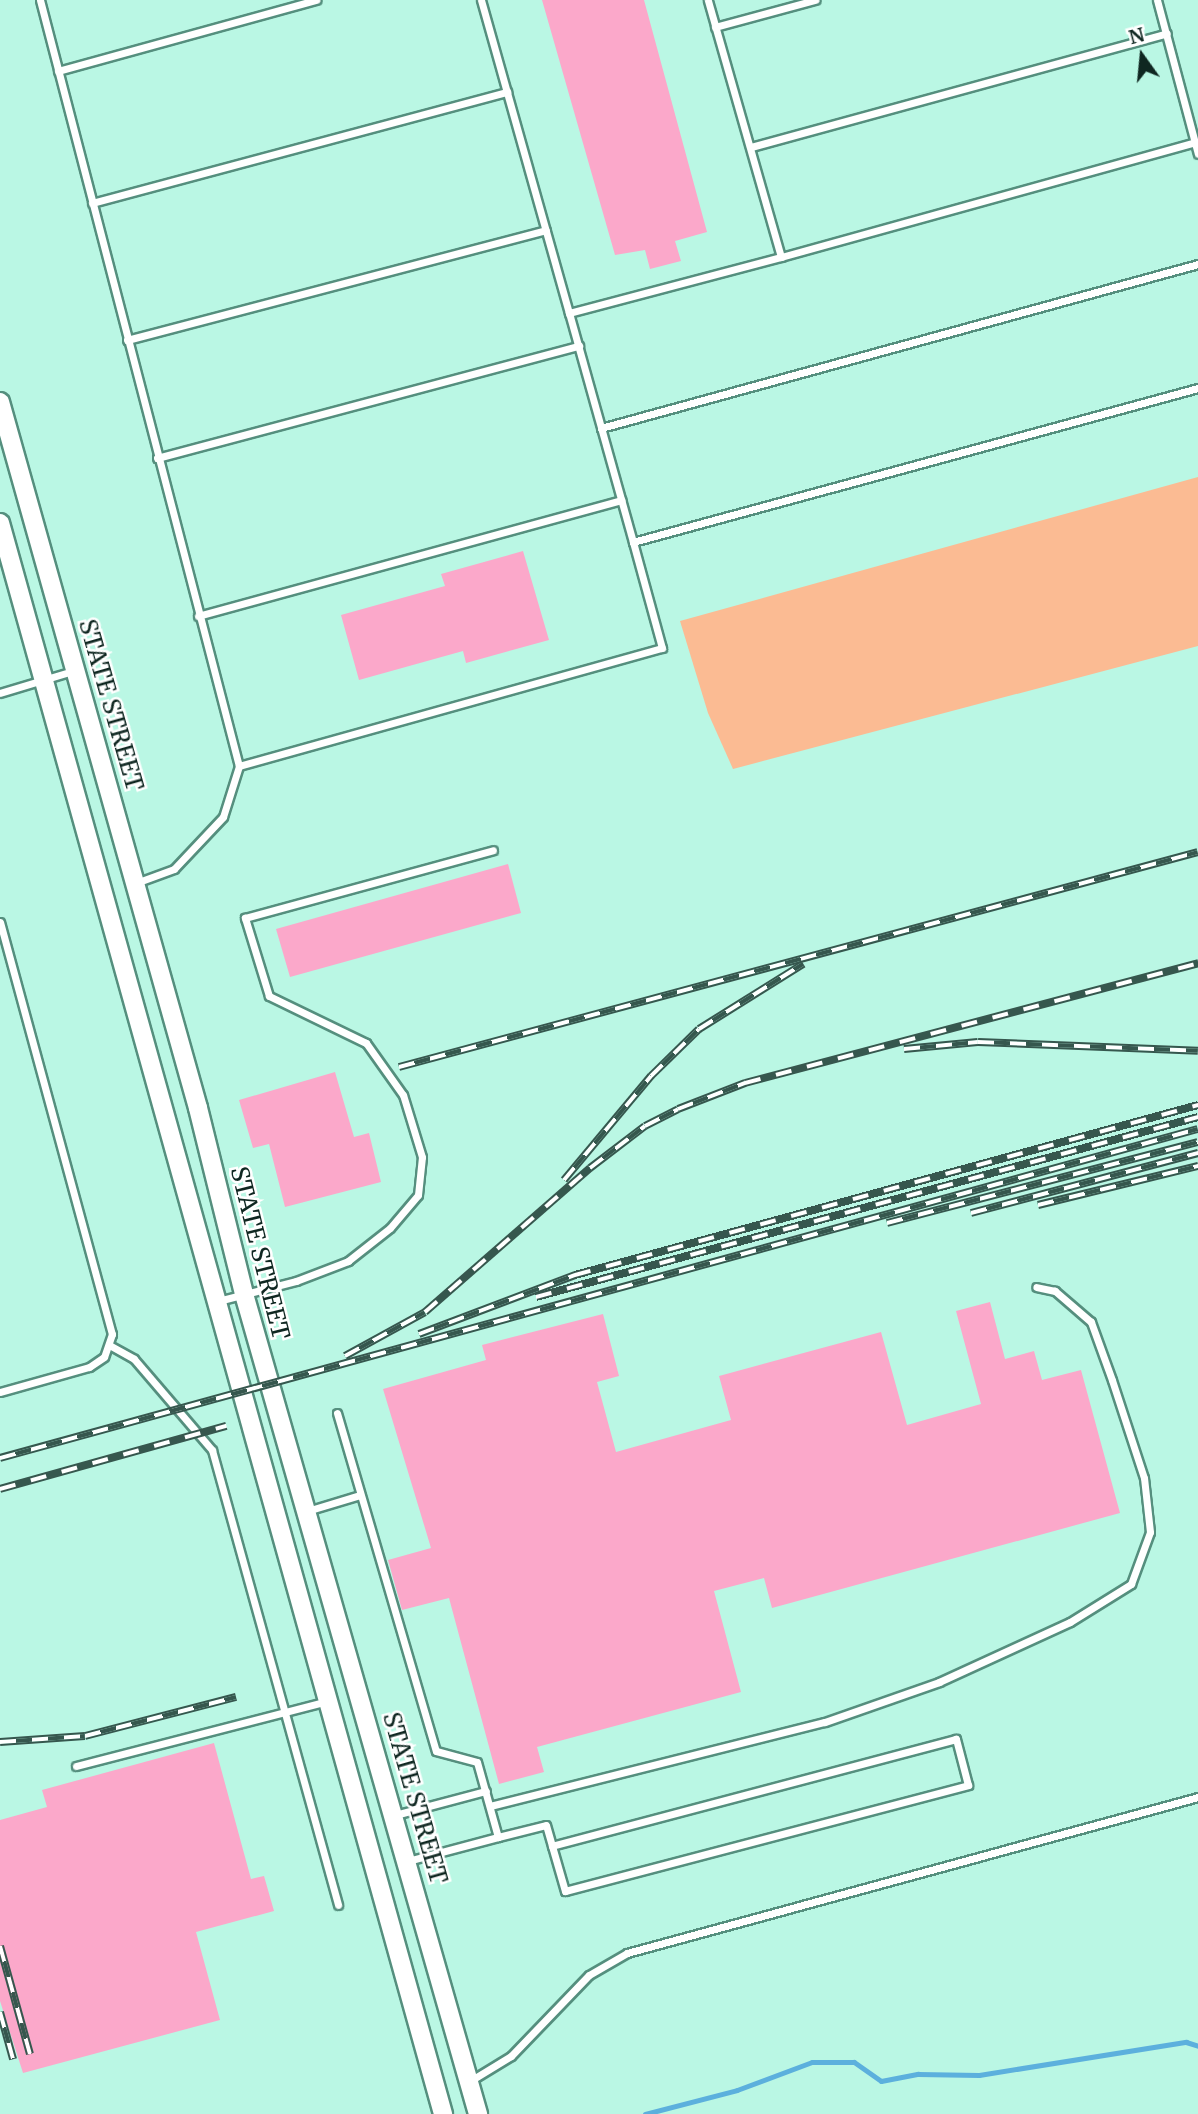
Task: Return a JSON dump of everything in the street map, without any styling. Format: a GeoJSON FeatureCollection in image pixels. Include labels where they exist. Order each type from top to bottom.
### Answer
{"type":"FeatureCollection","features":[{"type":"Feature","properties":{"kind":"street","name":"STATE STREET"},"geometry":{"type":"LineString","coordinates":[[0,402],[198,1108],[244,1294],[395,1815],[478,2114]]}},
{"type":"Feature","properties":{"kind":"street"},"geometry":{"type":"LineString","coordinates":[[0,523],[443,2114]]}},
{"type":"Feature","properties":{"kind":"lane"},"geometry":{"type":"LineString","coordinates":[[40,0],[239,766],[223,817],[174,869],[135,883]]}},
{"type":"Feature","properties":{"kind":"lane"},"geometry":{"type":"LineString","coordinates":[[58,71],[316,0]]}},
{"type":"Feature","properties":{"kind":"lane"},"geometry":{"type":"LineString","coordinates":[[239,766],[662,648],[481,0]]}},
{"type":"Feature","properties":{"kind":"lane"},"geometry":{"type":"LineString","coordinates":[[708,0],[781,257]]}},
{"type":"Feature","properties":{"kind":"lane"},"geometry":{"type":"LineString","coordinates":[[715,27],[815,0]]}},
{"type":"Feature","properties":{"kind":"lane"},"geometry":{"type":"LineString","coordinates":[[1157,0],[1198,154]]}},
{"type":"Feature","properties":{"kind":"lane"},"geometry":{"type":"LineString","coordinates":[[751,147],[1167,33]]}},
{"type":"Feature","properties":{"kind":"lane"},"geometry":{"type":"LineString","coordinates":[[92,203],[507,92]]}},
{"type":"Feature","properties":{"kind":"lane"},"geometry":{"type":"LineString","coordinates":[[569,313],[1195,142]]}},
{"type":"Feature","properties":{"kind":"lane"},"geometry":{"type":"LineString","coordinates":[[127,340],[546,230]]}},
{"type":"Feature","properties":{"kind":"lane"},"geometry":{"type":"LineString","coordinates":[[601,428],[1198,264]]}},
{"type":"Feature","properties":{"kind":"lane"},"geometry":{"type":"LineString","coordinates":[[157,458],[579,346]]}},
{"type":"Feature","properties":{"kind":"lane"},"geometry":{"type":"LineString","coordinates":[[633,541],[1198,388]]}},
{"type":"Feature","properties":{"kind":"lane"},"geometry":{"type":"LineString","coordinates":[[198,616],[621,499]]}},
{"type":"Feature","properties":{"kind":"lane"},"geometry":{"type":"LineString","coordinates":[[0,693],[76,671]]}},
{"type":"Feature","properties":{"kind":"lane"},"geometry":{"type":"LineString","coordinates":[[218,1301],[296,1281],[348,1261],[390,1228],[418,1195],[422,1157],[403,1095],[366,1043],[269,996],[246,918],[493,850]]}},
{"type":"Feature","properties":{"kind":"lane"},"geometry":{"type":"LineString","coordinates":[[0,922],[108,1313],[111,1346]]}},
{"type":"Feature","properties":{"kind":"lane"},"geometry":{"type":"LineString","coordinates":[[490,1806],[825,1722],[939,1682],[1070,1622],[1131,1584],[1150,1532],[1144,1478],[1091,1322],[1055,1292],[1036,1287]]}},
{"type":"Feature","properties":{"kind":"lane"},"geometry":{"type":"LineString","coordinates":[[0,1392],[89,1367],[111,1346]]}},
{"type":"Feature","properties":{"kind":"lane"},"geometry":{"type":"LineString","coordinates":[[111,1346],[134,1359],[212,1450],[338,1905]]}},
{"type":"Feature","properties":{"kind":"lane"},"geometry":{"type":"LineString","coordinates":[[337,1413],[436,1751],[477,1762],[499,1837]]}},
{"type":"Feature","properties":{"kind":"lane"},"geometry":{"type":"LineString","coordinates":[[307,1511],[360,1495]]}},
{"type":"Feature","properties":{"kind":"lane"},"geometry":{"type":"LineString","coordinates":[[76,1766],[328,1700]]}},
{"type":"Feature","properties":{"kind":"lane"},"geometry":{"type":"LineString","coordinates":[[407,1861],[546,1825],[552,1846],[565,1891],[968,1785],[956,1739],[552,1846]]}},
{"type":"Feature","properties":{"kind":"lane"},"geometry":{"type":"LineString","coordinates":[[395,1815],[486,1791]]}},
{"type":"Feature","properties":{"kind":"lane"},"geometry":{"type":"LineString","coordinates":[[469,2081],[511,2056],[589,1975],[626,1953],[1198,1797]]}},
{"type":"Feature","properties":{"kind":"shaded area"},"geometry":{"type":"Polygon","coordinates":[[[1198,477],[1198,646],[733,769],[708,713],[680,621],[1198,477]]]}},
{"type":"Feature","properties":{"kind":"building"},"geometry":{"type":"Polygon","coordinates":[[[542,0],[644,0],[707,232],[675,241],[681,261],[650,269],[645,250],[615,255],[542,0]]]}},
{"type":"Feature","properties":{"kind":"building"},"geometry":{"type":"Polygon","coordinates":[[[523,551],[549,640],[466,663],[463,651],[359,680],[341,615],[445,586],[441,574],[523,551]]]}},
{"type":"Feature","properties":{"kind":"building"},"geometry":{"type":"Polygon","coordinates":[[[508,864],[521,913],[290,977],[276,929],[508,864]]]}},
{"type":"Feature","properties":{"kind":"building"},"geometry":{"type":"Polygon","coordinates":[[[335,1072],[354,1137],[369,1133],[381,1182],[285,1207],[269,1144],[253,1148],[239,1100],[335,1072]]]}},
{"type":"Feature","properties":{"kind":"building"},"geometry":{"type":"Polygon","coordinates":[[[990,1302],[1005,1359],[1034,1351],[1042,1380],[1081,1370],[1120,1513],[772,1608],[764,1578],[714,1591],[741,1692],[537,1747],[544,1772],[499,1784],[449,1598],[402,1610],[388,1560],[431,1548],[383,1389],[486,1360],[482,1345],[603,1314],[619,1376],[597,1382],[616,1452],[731,1420],[719,1376],[881,1332],[907,1425],[981,1404],[956,1311],[990,1302]]]}},
{"type":"Feature","properties":{"kind":"building"},"geometry":{"type":"Polygon","coordinates":[[[214,1743],[251,1879],[264,1876],[274,1911],[196,1932],[220,2020],[23,2073],[0,2001],[0,1820],[47,1807],[42,1790],[214,1743]]]}},
{"type":"Feature","properties":{"kind":"waterway"},"geometry":{"type":"LineString","coordinates":[[645,2114],[737,2090],[812,2062],[854,2062],[881,2081],[918,2074],[979,2075],[1186,2042],[1198,2046]]}},
{"type":"Feature","properties":{"kind":"railway"},"geometry":{"type":"LineString","coordinates":[[399,1067],[1198,852]]}},
{"type":"Feature","properties":{"kind":"railway"},"geometry":{"type":"LineString","coordinates":[[345,1356],[425,1312],[590,1168],[645,1126],[678,1109],[745,1083],[1198,963]]}},
{"type":"Feature","properties":{"kind":"railway"},"geometry":{"type":"LineString","coordinates":[[564,1180],[651,1076],[699,1029],[803,964]]}},
{"type":"Feature","properties":{"kind":"railway"},"geometry":{"type":"LineString","coordinates":[[904,1049],[978,1042],[1198,1051]]}},
{"type":"Feature","properties":{"kind":"railway"},"geometry":{"type":"LineString","coordinates":[[419,1334],[575,1275],[1198,1105]]}},
{"type":"Feature","properties":{"kind":"railway"},"geometry":{"type":"LineString","coordinates":[[536,1297],[1198,1117]]}},
{"type":"Feature","properties":{"kind":"railway"},"geometry":{"type":"LineString","coordinates":[[0,1458],[1198,1129]]}},
{"type":"Feature","properties":{"kind":"railway"},"geometry":{"type":"LineString","coordinates":[[887,1223],[1198,1142]]}},
{"type":"Feature","properties":{"kind":"railway"},"geometry":{"type":"LineString","coordinates":[[971,1213],[1198,1153]]}},
{"type":"Feature","properties":{"kind":"railway"},"geometry":{"type":"LineString","coordinates":[[1038,1205],[1198,1166]]}},
{"type":"Feature","properties":{"kind":"railway"},"geometry":{"type":"LineString","coordinates":[[0,1489],[226,1426]]}},
{"type":"Feature","properties":{"kind":"railway"},"geometry":{"type":"LineString","coordinates":[[0,1742],[85,1736],[236,1697]]}},
{"type":"Feature","properties":{"kind":"railway"},"geometry":{"type":"LineString","coordinates":[[0,1946],[30,2054]]}},
{"type":"Feature","properties":{"kind":"railway"},"geometry":{"type":"LineString","coordinates":[[0,2012],[13,2059]]}}]}
